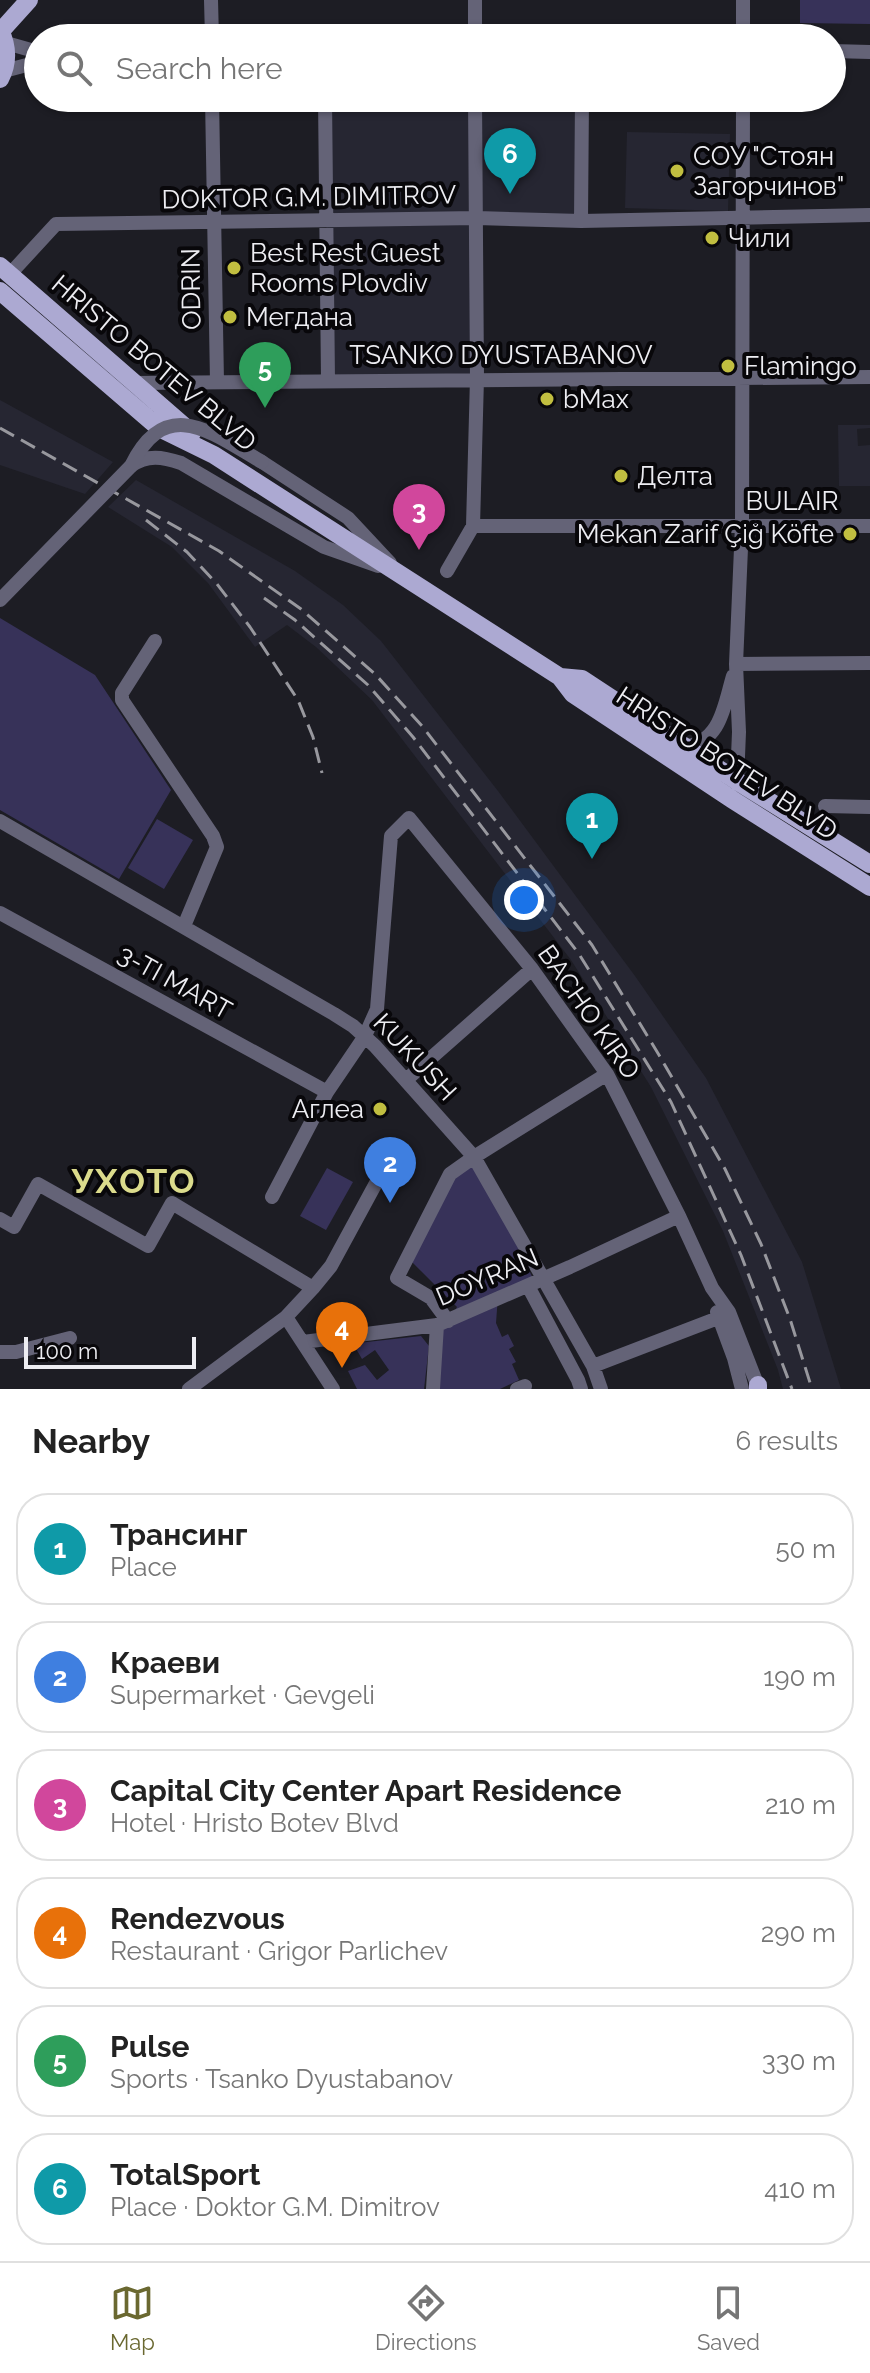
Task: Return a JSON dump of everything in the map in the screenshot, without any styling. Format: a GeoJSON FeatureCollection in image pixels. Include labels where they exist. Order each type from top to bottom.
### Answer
{"type":"FeatureCollection","features":[{"type":"Feature","properties":{"kind":"main road"},"geometry":{"type":"LineString","coordinates":[[2,75],[7,57],[2,35],[29,0]]}},
{"type":"Feature","properties":{"kind":"main road","name":"HRISTO BOTEV BLVD"},"geometry":{"type":"LineString","coordinates":[[5,270],[168,411],[214,455],[560,677],[573,694],[735,791],[870,864]]}},
{"type":"Feature","properties":{"kind":"main road"},"geometry":{"type":"LineString","coordinates":[[0,291],[159,428],[214,455]]}},
{"type":"Feature","properties":{"kind":"main road","name":"HRISTO BOTEV BLVD"},"geometry":{"type":"LineString","coordinates":[[560,677],[582,679],[684,747],[735,791],[870,887]]}},
{"type":"Feature","properties":{"kind":"street"},"geometry":{"type":"LineString","coordinates":[[211,0],[212,24]]}},
{"type":"Feature","properties":{"kind":"street"},"geometry":{"type":"LineString","coordinates":[[475,0],[475,24]]}},
{"type":"Feature","properties":{"kind":"street"},"geometry":{"type":"LineString","coordinates":[[743,0],[743,24]]}},
{"type":"Feature","properties":{"kind":"street"},"geometry":{"type":"LineString","coordinates":[[2,35],[24,45]]}},
{"type":"Feature","properties":{"kind":"street"},"geometry":{"type":"LineString","coordinates":[[846,51],[870,52]]}},
{"type":"Feature","properties":{"kind":"street"},"geometry":{"type":"LineString","coordinates":[[2,75],[24,67]]}},
{"type":"Feature","properties":{"kind":"street","name":"ODRIN"},"geometry":{"type":"LineString","coordinates":[[212,112],[217,382]]}},
{"type":"Feature","properties":{"kind":"street"},"geometry":{"type":"LineString","coordinates":[[325,112],[328,381]]}},
{"type":"Feature","properties":{"kind":"street"},"geometry":{"type":"LineString","coordinates":[[447,571],[473,526],[477,378],[475,112]]}},
{"type":"Feature","properties":{"kind":"street"},"geometry":{"type":"LineString","coordinates":[[581,221],[582,112]]}},
{"type":"Feature","properties":{"kind":"street"},"geometry":{"type":"LineString","coordinates":[[735,791],[739,732],[736,664],[742,525],[743,112]]}},
{"type":"Feature","properties":{"kind":"street","name":"DOKTOR G.M. DIMITROV"},"geometry":{"type":"LineString","coordinates":[[5,270],[56,224],[477,218],[581,221],[870,215]]}},
{"type":"Feature","properties":{"kind":"street","name":"TSANKO DYUSTABANOV"},"geometry":{"type":"LineString","coordinates":[[133,383],[870,377]]}},
{"type":"Feature","properties":{"kind":"street"},"geometry":{"type":"LineString","coordinates":[[131,466],[140,447],[156,432],[187,425],[207,430],[348,518],[398,572]]}},
{"type":"Feature","properties":{"kind":"street"},"geometry":{"type":"LineString","coordinates":[[0,600],[131,466],[150,457],[181,463],[324,547],[398,572]]}},
{"type":"Feature","properties":{"kind":"street","name":"BULAIR"},"geometry":{"type":"LineString","coordinates":[[473,526],[870,526]]}},
{"type":"Feature","properties":{"kind":"street"},"geometry":{"type":"LineString","coordinates":[[155,641],[121,697],[213,836],[217,847],[184,926]]}},
{"type":"Feature","properties":{"kind":"street"},"geometry":{"type":"LineString","coordinates":[[736,664],[870,663]]}},
{"type":"Feature","properties":{"kind":"street"},"geometry":{"type":"LineString","coordinates":[[684,747],[705,740],[719,724],[736,664]]}},
{"type":"Feature","properties":{"kind":"street"},"geometry":{"type":"LineString","coordinates":[[825,806],[870,807]]}},
{"type":"Feature","properties":{"kind":"street","name":"BACHO KIRO"},"geometry":{"type":"LineString","coordinates":[[365,1036],[377,1009],[391,836],[409,818],[532,969],[607,1074],[712,1288],[729,1312],[754,1388]]}},
{"type":"Feature","properties":{"kind":"street","name":"KUKUSH"},"geometry":{"type":"LineString","coordinates":[[0,821],[334,1014],[365,1036],[474,1157],[593,1366],[601,1389]]}},
{"type":"Feature","properties":{"kind":"street","name":"3-TI MART"},"geometry":{"type":"LineString","coordinates":[[0,913],[327,1092]]}},
{"type":"Feature","properties":{"kind":"street"},"geometry":{"type":"LineString","coordinates":[[406,1080],[532,969]]}},
{"type":"Feature","properties":{"kind":"street"},"geometry":{"type":"LineString","coordinates":[[272,1197],[327,1092],[365,1036]]}},
{"type":"Feature","properties":{"kind":"street"},"geometry":{"type":"LineString","coordinates":[[433,1389],[443,1323],[431,1298],[397,1278],[450,1174],[607,1074]]}},
{"type":"Feature","properties":{"kind":"street"},"geometry":{"type":"LineString","coordinates":[[189,1389],[206,1384],[286,1317],[313,1288],[331,1266],[388,1161]]}},
{"type":"Feature","properties":{"kind":"street"},"geometry":{"type":"LineString","coordinates":[[0,1219],[14,1227],[38,1184],[148,1246],[172,1203],[313,1288]]}},
{"type":"Feature","properties":{"kind":"street","name":"DOYRAN"},"geometry":{"type":"LineString","coordinates":[[303,1342],[443,1323],[679,1216]]}},
{"type":"Feature","properties":{"kind":"street"},"geometry":{"type":"LineString","coordinates":[[528,1286],[581,1389]]}},
{"type":"Feature","properties":{"kind":"street","name":"BACHO KIRO"},"geometry":{"type":"LineString","coordinates":[[712,1288],[718,1318],[734,1358],[754,1388]]}},
{"type":"Feature","properties":{"kind":"street"},"geometry":{"type":"LineString","coordinates":[[286,1317],[333,1389]]}},
{"type":"Feature","properties":{"kind":"street"},"geometry":{"type":"LineString","coordinates":[[593,1366],[718,1318]]}},
{"type":"Feature","properties":{"kind":"street"},"geometry":{"type":"LineString","coordinates":[[0,1352],[16,1352],[70,1338]]}},
{"type":"Feature","properties":{"kind":"shaded area"},"geometry":{"type":"Polygon","coordinates":[[[800,0],[870,0],[870,24],[800,23],[800,0]]]}},
{"type":"Feature","properties":{"kind":"shaded area"},"geometry":{"type":"Polygon","coordinates":[[[325,112],[582,112],[581,221],[477,219],[477,378],[328,381],[325,112]]]}},
{"type":"Feature","properties":{"kind":"shaded area","name":"СОУ \"Стоян Загорчинов\""},"geometry":{"type":"Polygon","coordinates":[[[627,132],[730,134],[728,211],[625,208],[627,132]]]}},
{"type":"Feature","properties":{"kind":"shaded area"},"geometry":{"type":"Polygon","coordinates":[[[0,400],[113,462],[85,494],[0,465],[0,400]]]}},
{"type":"Feature","properties":{"kind":"shaded area"},"geometry":{"type":"Polygon","coordinates":[[[838,425],[870,425],[870,428],[857,429],[858,446],[870,445],[870,486],[839,486],[838,425]]]}},
{"type":"Feature","properties":{"kind":"shaded area"},"geometry":{"type":"Polygon","coordinates":[[[136,480],[295,571],[343,605],[381,641],[498,791],[706,1078],[802,1262],[841,1389],[783,1389],[723,1231],[651,1087],[571,960],[372,700],[316,647],[287,625],[255,647],[208,583],[172,547],[108,507],[136,480]]]}},
{"type":"Feature","properties":{"kind":"shaded area"},"geometry":{"type":"Polygon","coordinates":[[[0,618],[95,675],[171,790],[119,879],[0,810],[0,618]]]}},
{"type":"Feature","properties":{"kind":"shaded area"},"geometry":{"type":"Polygon","coordinates":[[[157,819],[193,840],[164,889],[128,868],[157,819]]]}},
{"type":"Feature","properties":{"kind":"shaded area"},"geometry":{"type":"Polygon","coordinates":[[[472,1163],[488,1179],[534,1281],[498,1296],[496,1323],[502,1337],[508,1334],[514,1346],[509,1349],[516,1362],[512,1364],[519,1380],[500,1389],[436,1389],[442,1331],[457,1307],[412,1262],[460,1166],[472,1163]]]}},
{"type":"Feature","properties":{"kind":"shaded area"},"geometry":{"type":"Polygon","coordinates":[[[327,1168],[353,1182],[326,1230],[300,1216],[327,1168]]]}},
{"type":"Feature","properties":{"kind":"shaded area"},"geometry":{"type":"Polygon","coordinates":[[[421,1336],[429,1346],[424,1389],[357,1389],[348,1371],[365,1365],[377,1380],[389,1370],[375,1350],[362,1359],[355,1347],[337,1352],[331,1346],[421,1336]]]}},
{"type":"Feature","properties":{"kind":"railway"},"geometry":{"type":"LineString","coordinates":[[0,428],[219,551],[301,609],[375,674],[422,726],[592,945],[659,1055],[725,1169],[761,1244],[790,1319],[812,1389]]}},
{"type":"Feature","properties":{"kind":"railway"},"geometry":{"type":"LineString","coordinates":[[146,520],[187,552],[250,627],[298,700],[313,737],[322,773]]}},
{"type":"Feature","properties":{"kind":"railway"},"geometry":{"type":"LineString","coordinates":[[264,598],[295,620],[368,685],[413,737],[579,954],[671,1102],[741,1255],[792,1389]]}},
{"type":"Feature","properties":{"kind":"place","name":"СОУ \"Стоян Загорчинов\""},"geometry":{"type":"Point","coordinates":[677,171]}},
{"type":"Feature","properties":{"kind":"place","name":"TotalSport"},"geometry":{"type":"Point","coordinates":[510,194]}},
{"type":"Feature","properties":{"kind":"place","name":"Чили"},"geometry":{"type":"Point","coordinates":[712,238]}},
{"type":"Feature","properties":{"kind":"place","name":"Best Rest Guest Rooms Plovdiv"},"geometry":{"type":"Point","coordinates":[234,268]}},
{"type":"Feature","properties":{"kind":"place","name":"Мегдана"},"geometry":{"type":"Point","coordinates":[230,317]}},
{"type":"Feature","properties":{"kind":"place","name":"Flamingo"},"geometry":{"type":"Point","coordinates":[728,366]}},
{"type":"Feature","properties":{"kind":"place","name":"bMax"},"geometry":{"type":"Point","coordinates":[547,399]}},
{"type":"Feature","properties":{"kind":"place","name":"Pulse"},"geometry":{"type":"Point","coordinates":[265,408]}},
{"type":"Feature","properties":{"kind":"place","name":"Делта"},"geometry":{"type":"Point","coordinates":[621,476]}},
{"type":"Feature","properties":{"kind":"place","name":"Mekan Zarif Çiğ Köfte"},"geometry":{"type":"Point","coordinates":[850,534]}},
{"type":"Feature","properties":{"kind":"place","name":"Capital City Center Apart Residence"},"geometry":{"type":"Point","coordinates":[419,550]}},
{"type":"Feature","properties":{"kind":"place","name":"Трансинг"},"geometry":{"type":"Point","coordinates":[592,859]}},
{"type":"Feature","properties":{"kind":"place","name":"Аглеа"},"geometry":{"type":"Point","coordinates":[380,1109]}},
{"type":"Feature","properties":{"kind":"place","name":"Краеви"},"geometry":{"type":"Point","coordinates":[390,1203]}},
{"type":"Feature","properties":{"kind":"place","name":"Rendezvous"},"geometry":{"type":"Point","coordinates":[342,1368]}},
{"type":"Feature","properties":{"kind":"district","name":"УХОТО"},"geometry":{"type":"Point","coordinates":[134,1181]}}]}
